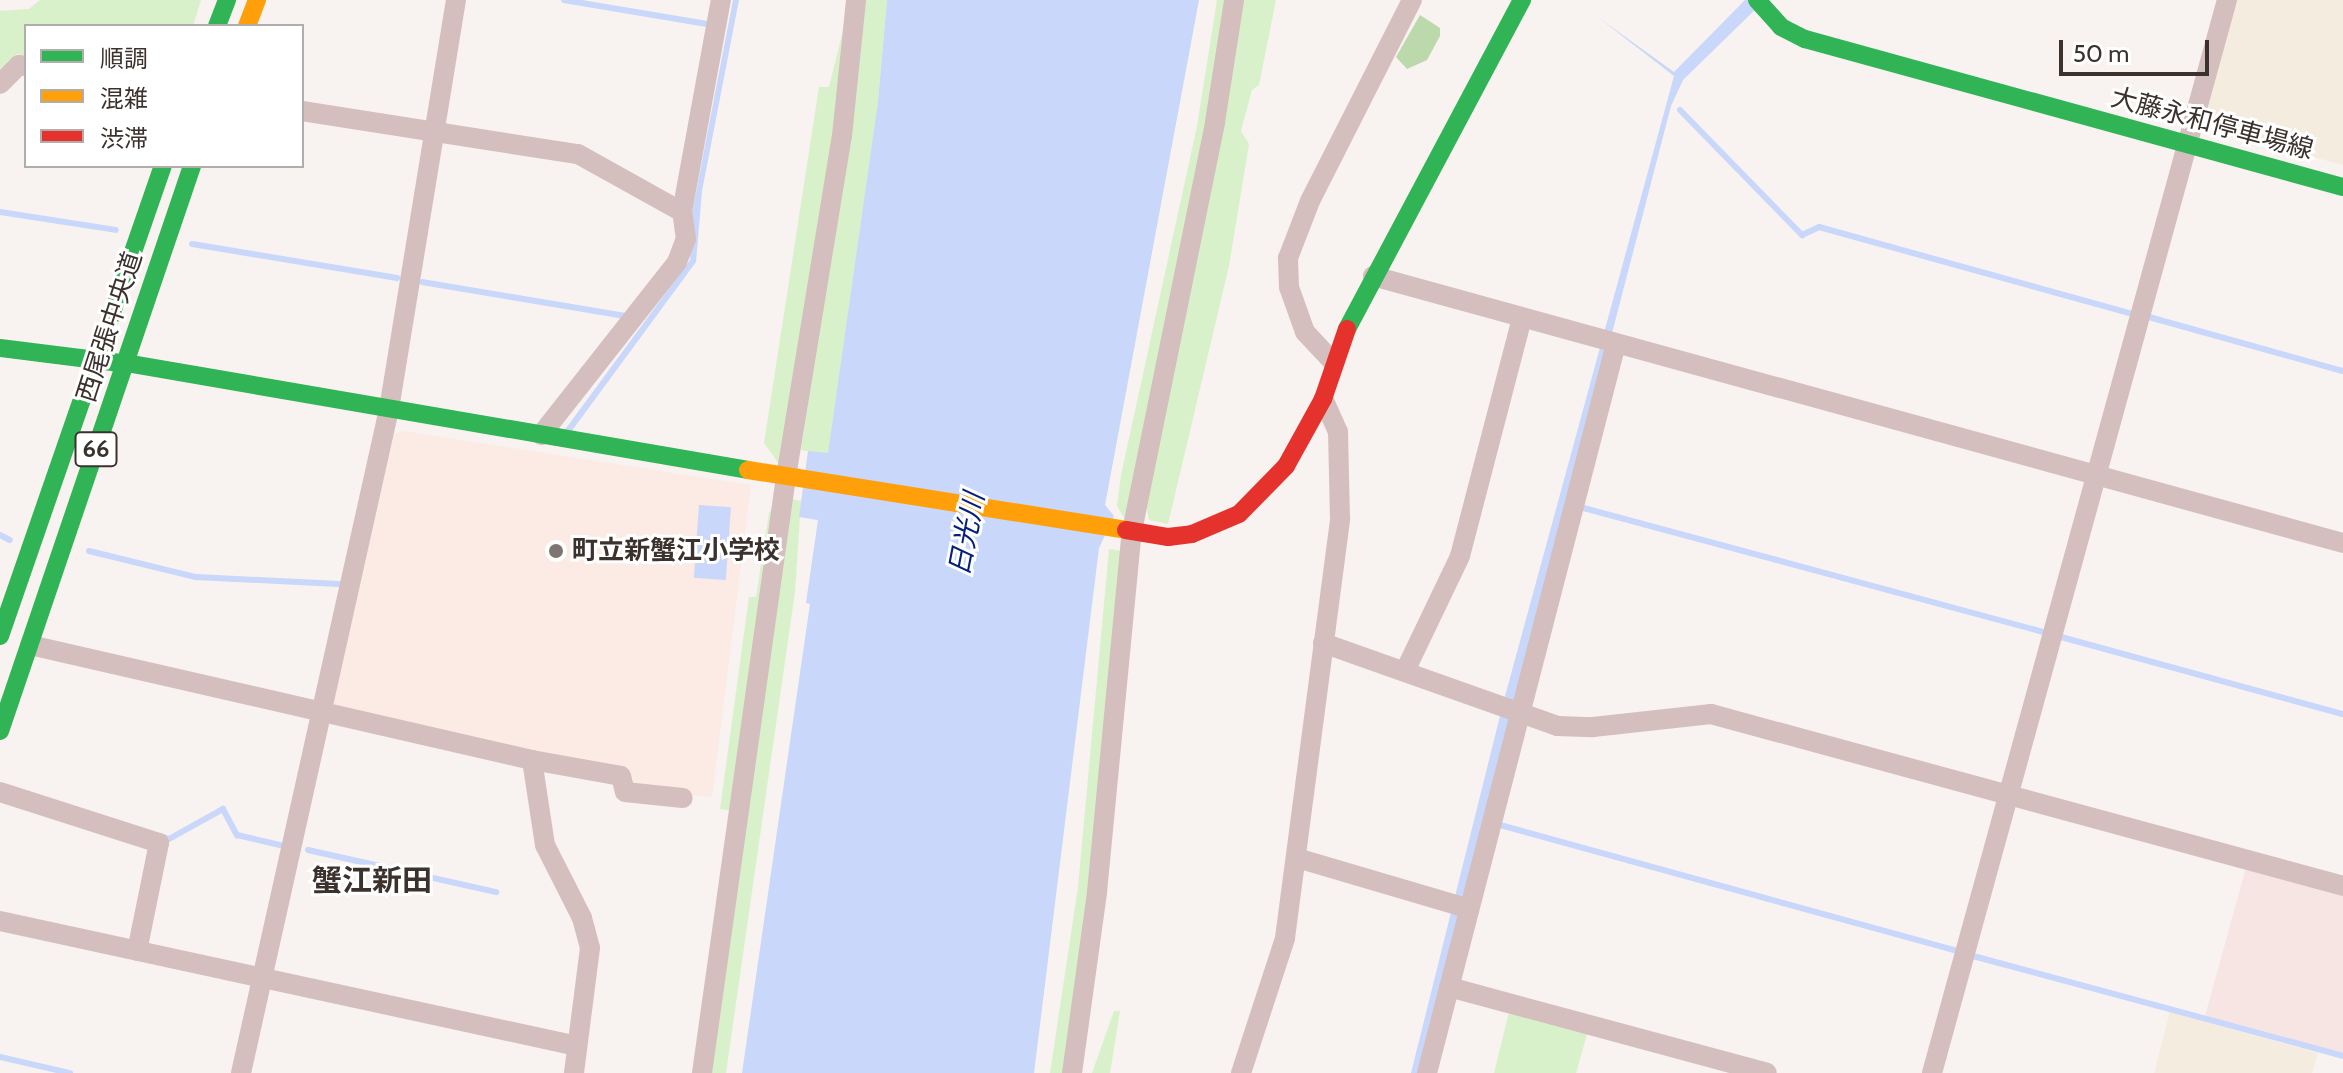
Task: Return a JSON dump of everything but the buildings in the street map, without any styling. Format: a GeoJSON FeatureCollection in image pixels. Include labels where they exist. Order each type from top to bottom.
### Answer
{"type":"FeatureCollection","features":[{"type":"Feature","properties":{"kind":"main road"},"geometry":{"type":"LineString","coordinates":[[218,24],[227,0]]}},
{"type":"Feature","properties":{"kind":"main road"},"geometry":{"type":"LineString","coordinates":[[248,24],[257,0]]}},
{"type":"Feature","properties":{"kind":"main road"},"geometry":{"type":"LineString","coordinates":[[0,348],[306,390],[389,409],[541,435],[1128,530],[1192,534],[1239,514],[1275,483],[1323,399],[1334,363],[1373,276],[1522,0]]}},
{"type":"Feature","properties":{"kind":"main road","name":"大藤永和停車場線"},"geometry":{"type":"LineString","coordinates":[[1764,9],[1805,39],[2343,187]]}},
{"type":"Feature","properties":{"kind":"main road","name":"西尾張中央道"},"geometry":{"type":"LineString","coordinates":[[1,629],[100,361],[162,168]]}},
{"type":"Feature","properties":{"kind":"main road","name":"西尾張中央道"},"geometry":{"type":"LineString","coordinates":[[0,731],[191,168]]}},
{"type":"Feature","properties":{"kind":"street"},"geometry":{"type":"LineString","coordinates":[[241,1073],[324,715],[389,409],[456,0]]}},
{"type":"Feature","properties":{"kind":"street"},"geometry":{"type":"LineString","coordinates":[[541,435],[677,262],[686,239],[682,212],[721,0]]}},
{"type":"Feature","properties":{"kind":"street"},"geometry":{"type":"LineString","coordinates":[[702,1073],[842,136],[856,0]]}},
{"type":"Feature","properties":{"kind":"street"},"geometry":{"type":"LineString","coordinates":[[1072,1073],[1097,892],[1128,530],[1215,122],[1234,0]]}},
{"type":"Feature","properties":{"kind":"street"},"geometry":{"type":"LineString","coordinates":[[1334,363],[1305,332],[1289,287],[1288,258],[1310,201],[1412,0]]}},
{"type":"Feature","properties":{"kind":"street"},"geometry":{"type":"LineString","coordinates":[[1764,9],[1787,0]]}},
{"type":"Feature","properties":{"kind":"street"},"geometry":{"type":"LineString","coordinates":[[1932,1073],[2227,0]]}},
{"type":"Feature","properties":{"kind":"street"},"geometry":{"type":"LineString","coordinates":[[0,84],[19,65],[24,66]]}},
{"type":"Feature","properties":{"kind":"street"},"geometry":{"type":"LineString","coordinates":[[304,111],[578,154],[682,212]]}},
{"type":"Feature","properties":{"kind":"street"},"geometry":{"type":"LineString","coordinates":[[1373,276],[2343,543]]}},
{"type":"Feature","properties":{"kind":"street"},"geometry":{"type":"LineString","coordinates":[[1405,671],[1460,556],[1522,318]]}},
{"type":"Feature","properties":{"kind":"street"},"geometry":{"type":"LineString","coordinates":[[1427,1073],[1449,987],[1461,906],[1609,342]]}},
{"type":"Feature","properties":{"kind":"street"},"geometry":{"type":"LineString","coordinates":[[1241,1073],[1285,938],[1340,519],[1338,432],[1323,399]]}},
{"type":"Feature","properties":{"kind":"street"},"geometry":{"type":"LineString","coordinates":[[1323,643],[1557,726],[1593,727],[1711,714],[2343,886]]}},
{"type":"Feature","properties":{"kind":"street"},"geometry":{"type":"LineString","coordinates":[[30,645],[324,715],[621,776],[625,792],[683,798]]}},
{"type":"Feature","properties":{"kind":"street"},"geometry":{"type":"LineString","coordinates":[[532,760],[545,845],[582,918],[590,948],[574,1073]]}},
{"type":"Feature","properties":{"kind":"street"},"geometry":{"type":"LineString","coordinates":[[0,792],[159,843],[137,951]]}},
{"type":"Feature","properties":{"kind":"street"},"geometry":{"type":"LineString","coordinates":[[1297,858],[1461,906]]}},
{"type":"Feature","properties":{"kind":"street"},"geometry":{"type":"LineString","coordinates":[[0,921],[577,1046]]}},
{"type":"Feature","properties":{"kind":"street"},"geometry":{"type":"LineString","coordinates":[[1449,987],[1767,1073]]}},
{"type":"Feature","properties":{"kind":"shaded area"},"geometry":{"type":"Polygon","coordinates":[[[2232,0],[2343,0],[2343,165],[2198,126],[2232,0]]]}},
{"type":"Feature","properties":{"kind":"shaded area","name":"町立新蟹江小学校"},"geometry":{"type":"Polygon","coordinates":[[[403,431],[751,485],[712,797],[633,789],[333,704],[394,434],[403,431]]]}},
{"type":"Feature","properties":{"kind":"shaded area"},"geometry":{"type":"Polygon","coordinates":[[[2246,868],[2343,895],[2343,1053],[2205,1016],[2246,868]]]}},
{"type":"Feature","properties":{"kind":"shaded area"},"geometry":{"type":"Polygon","coordinates":[[[2170,1012],[2318,1053],[2312,1073],[2154,1073],[2170,1012]]]}},
{"type":"Feature","properties":{"kind":"green space"},"geometry":{"type":"Polygon","coordinates":[[[40,0],[201,0],[194,24],[24,24],[24,56],[17,54],[0,69],[0,11],[29,9],[40,0]]]}},
{"type":"Feature","properties":{"kind":"green space"},"geometry":{"type":"Polygon","coordinates":[[[861,0],[887,0],[878,101],[828,454],[801,450],[847,138],[861,0]]]}},
{"type":"Feature","properties":{"kind":"green space"},"geometry":{"type":"Polygon","coordinates":[[[1217,0],[1229,0],[1131,505],[1124,518],[1117,506],[1121,475],[1197,126],[1217,0]]]}},
{"type":"Feature","properties":{"kind":"green space"},"geometry":{"type":"Polygon","coordinates":[[[1239,0],[1276,0],[1259,85],[1252,90],[1241,131],[1249,144],[1229,266],[1168,524],[1149,520],[1145,499],[1239,0]]]}},
{"type":"Feature","properties":{"kind":"green space"},"geometry":{"type":"Polygon","coordinates":[[[1420,15],[1440,28],[1440,36],[1427,60],[1407,69],[1396,57],[1420,15]]]}},
{"type":"Feature","properties":{"kind":"green space"},"geometry":{"type":"Polygon","coordinates":[[[845,22],[835,134],[779,464],[764,443],[819,87],[829,87],[845,22]]]}},
{"type":"Feature","properties":{"kind":"green space"},"geometry":{"type":"Polygon","coordinates":[[[792,499],[801,501],[795,592],[726,1073],[709,1073],[792,499]]]}},
{"type":"Feature","properties":{"kind":"green space"},"geometry":{"type":"Polygon","coordinates":[[[776,503],[733,811],[720,809],[749,597],[756,597],[769,513],[776,503]]]}},
{"type":"Feature","properties":{"kind":"green space"},"geometry":{"type":"Polygon","coordinates":[[[1109,549],[1121,551],[1090,890],[1063,1073],[1050,1073],[1078,887],[1109,549]]]}},
{"type":"Feature","properties":{"kind":"green space"},"geometry":{"type":"Polygon","coordinates":[[[1114,1011],[1120,1011],[1110,1073],[1092,1073],[1114,1011]]]}},
{"type":"Feature","properties":{"kind":"green space"},"geometry":{"type":"Polygon","coordinates":[[[1509,1012],[1588,1031],[1576,1073],[1494,1073],[1509,1012]]]}},
{"type":"Feature","properties":{"kind":"water"},"geometry":{"type":"Polygon","coordinates":[[[733,0],[739,0],[702,191],[696,262],[571,432],[564,431],[690,260],[692,213],[733,0]]]}},
{"type":"Feature","properties":{"kind":"water","name":"日光川"},"geometry":{"type":"Polygon","coordinates":[[[887,0],[1199,0],[1105,505],[1114,516],[1099,548],[1034,1073],[742,1073],[810,604],[806,603],[818,520],[799,517],[808,451],[828,453],[878,101],[887,0]]]}},
{"type":"Feature","properties":{"kind":"water"},"geometry":{"type":"Polygon","coordinates":[[[1745,0],[1765,0],[1683,80],[1671,106],[1420,1073],[1411,1073],[1504,700],[1674,76],[1599,18],[1674,72],[1745,0]]]}},
{"type":"Feature","properties":{"kind":"water"},"geometry":{"type":"Polygon","coordinates":[[[699,505],[731,507],[726,580],[694,578],[699,505]]]}},
{"type":"Feature","properties":{"kind":"waterway"},"geometry":{"type":"LineString","coordinates":[[564,0],[707,24]]}},
{"type":"Feature","properties":{"kind":"waterway"},"geometry":{"type":"LineString","coordinates":[[1680,110],[1802,235],[1819,227],[2133,314]]}},
{"type":"Feature","properties":{"kind":"waterway"},"geometry":{"type":"LineString","coordinates":[[0,212],[116,230]]}},
{"type":"Feature","properties":{"kind":"waterway"},"geometry":{"type":"LineString","coordinates":[[192,244],[397,278]]}},
{"type":"Feature","properties":{"kind":"waterway"},"geometry":{"type":"LineString","coordinates":[[422,282],[625,316]]}},
{"type":"Feature","properties":{"kind":"waterway"},"geometry":{"type":"LineString","coordinates":[[2149,317],[2343,371]]}},
{"type":"Feature","properties":{"kind":"waterway"},"geometry":{"type":"LineString","coordinates":[[1580,507],[2046,633]]}},
{"type":"Feature","properties":{"kind":"waterway"},"geometry":{"type":"LineString","coordinates":[[0,535],[10,540]]}},
{"type":"Feature","properties":{"kind":"waterway"},"geometry":{"type":"LineString","coordinates":[[89,551],[196,577],[339,584]]}},
{"type":"Feature","properties":{"kind":"waterway"},"geometry":{"type":"LineString","coordinates":[[2061,637],[2343,714]]}},
{"type":"Feature","properties":{"kind":"waterway"},"geometry":{"type":"LineString","coordinates":[[160,836],[169,839],[223,809],[237,835],[280,845]]}},
{"type":"Feature","properties":{"kind":"waterway"},"geometry":{"type":"LineString","coordinates":[[1500,825],[1958,951]]}},
{"type":"Feature","properties":{"kind":"waterway"},"geometry":{"type":"LineString","coordinates":[[308,850],[496,892]]}},
{"type":"Feature","properties":{"kind":"waterway"},"geometry":{"type":"LineString","coordinates":[[1973,956],[2343,1056]]}},
{"type":"Feature","properties":{"kind":"waterway"},"geometry":{"type":"LineString","coordinates":[[0,1057],[70,1073]]}},
{"type":"Feature","properties":{"kind":"traffic: fast"},"geometry":{"type":"LineString","coordinates":[[218,24],[227,0]]}},
{"type":"Feature","properties":{"kind":"traffic: fast"},"geometry":{"type":"LineString","coordinates":[[1347,329],[1522,0]]}},
{"type":"Feature","properties":{"kind":"traffic: fast"},"geometry":{"type":"LineString","coordinates":[[1757,0],[1781,27],[1805,39],[2343,187]]}},
{"type":"Feature","properties":{"kind":"traffic: fast"},"geometry":{"type":"LineString","coordinates":[[0,636],[162,168]]}},
{"type":"Feature","properties":{"kind":"traffic: fast"},"geometry":{"type":"LineString","coordinates":[[0,731],[191,168]]}},
{"type":"Feature","properties":{"kind":"traffic: fast"},"geometry":{"type":"LineString","coordinates":[[0,348],[120,363]]}},
{"type":"Feature","properties":{"kind":"traffic: fast"},"geometry":{"type":"LineString","coordinates":[[126,363],[748,470]]}},
{"type":"Feature","properties":{"kind":"traffic: slow"},"geometry":{"type":"LineString","coordinates":[[248,24],[257,0]]}},
{"type":"Feature","properties":{"kind":"traffic: slow"},"geometry":{"type":"LineString","coordinates":[[748,470],[1126,530]]}},
{"type":"Feature","properties":{"kind":"traffic: jam"},"geometry":{"type":"LineString","coordinates":[[1126,530],[1168,537],[1192,534],[1239,514],[1286,466],[1323,399],[1347,329]]}},
{"type":"Feature","properties":{"kind":"place","name":"町立新蟹江小学校"},"geometry":{"type":"Point","coordinates":[556,551]}},
{"type":"Feature","properties":{"kind":"district","name":"蟹江新田"},"geometry":{"type":"Point","coordinates":[372,881]}}]}
